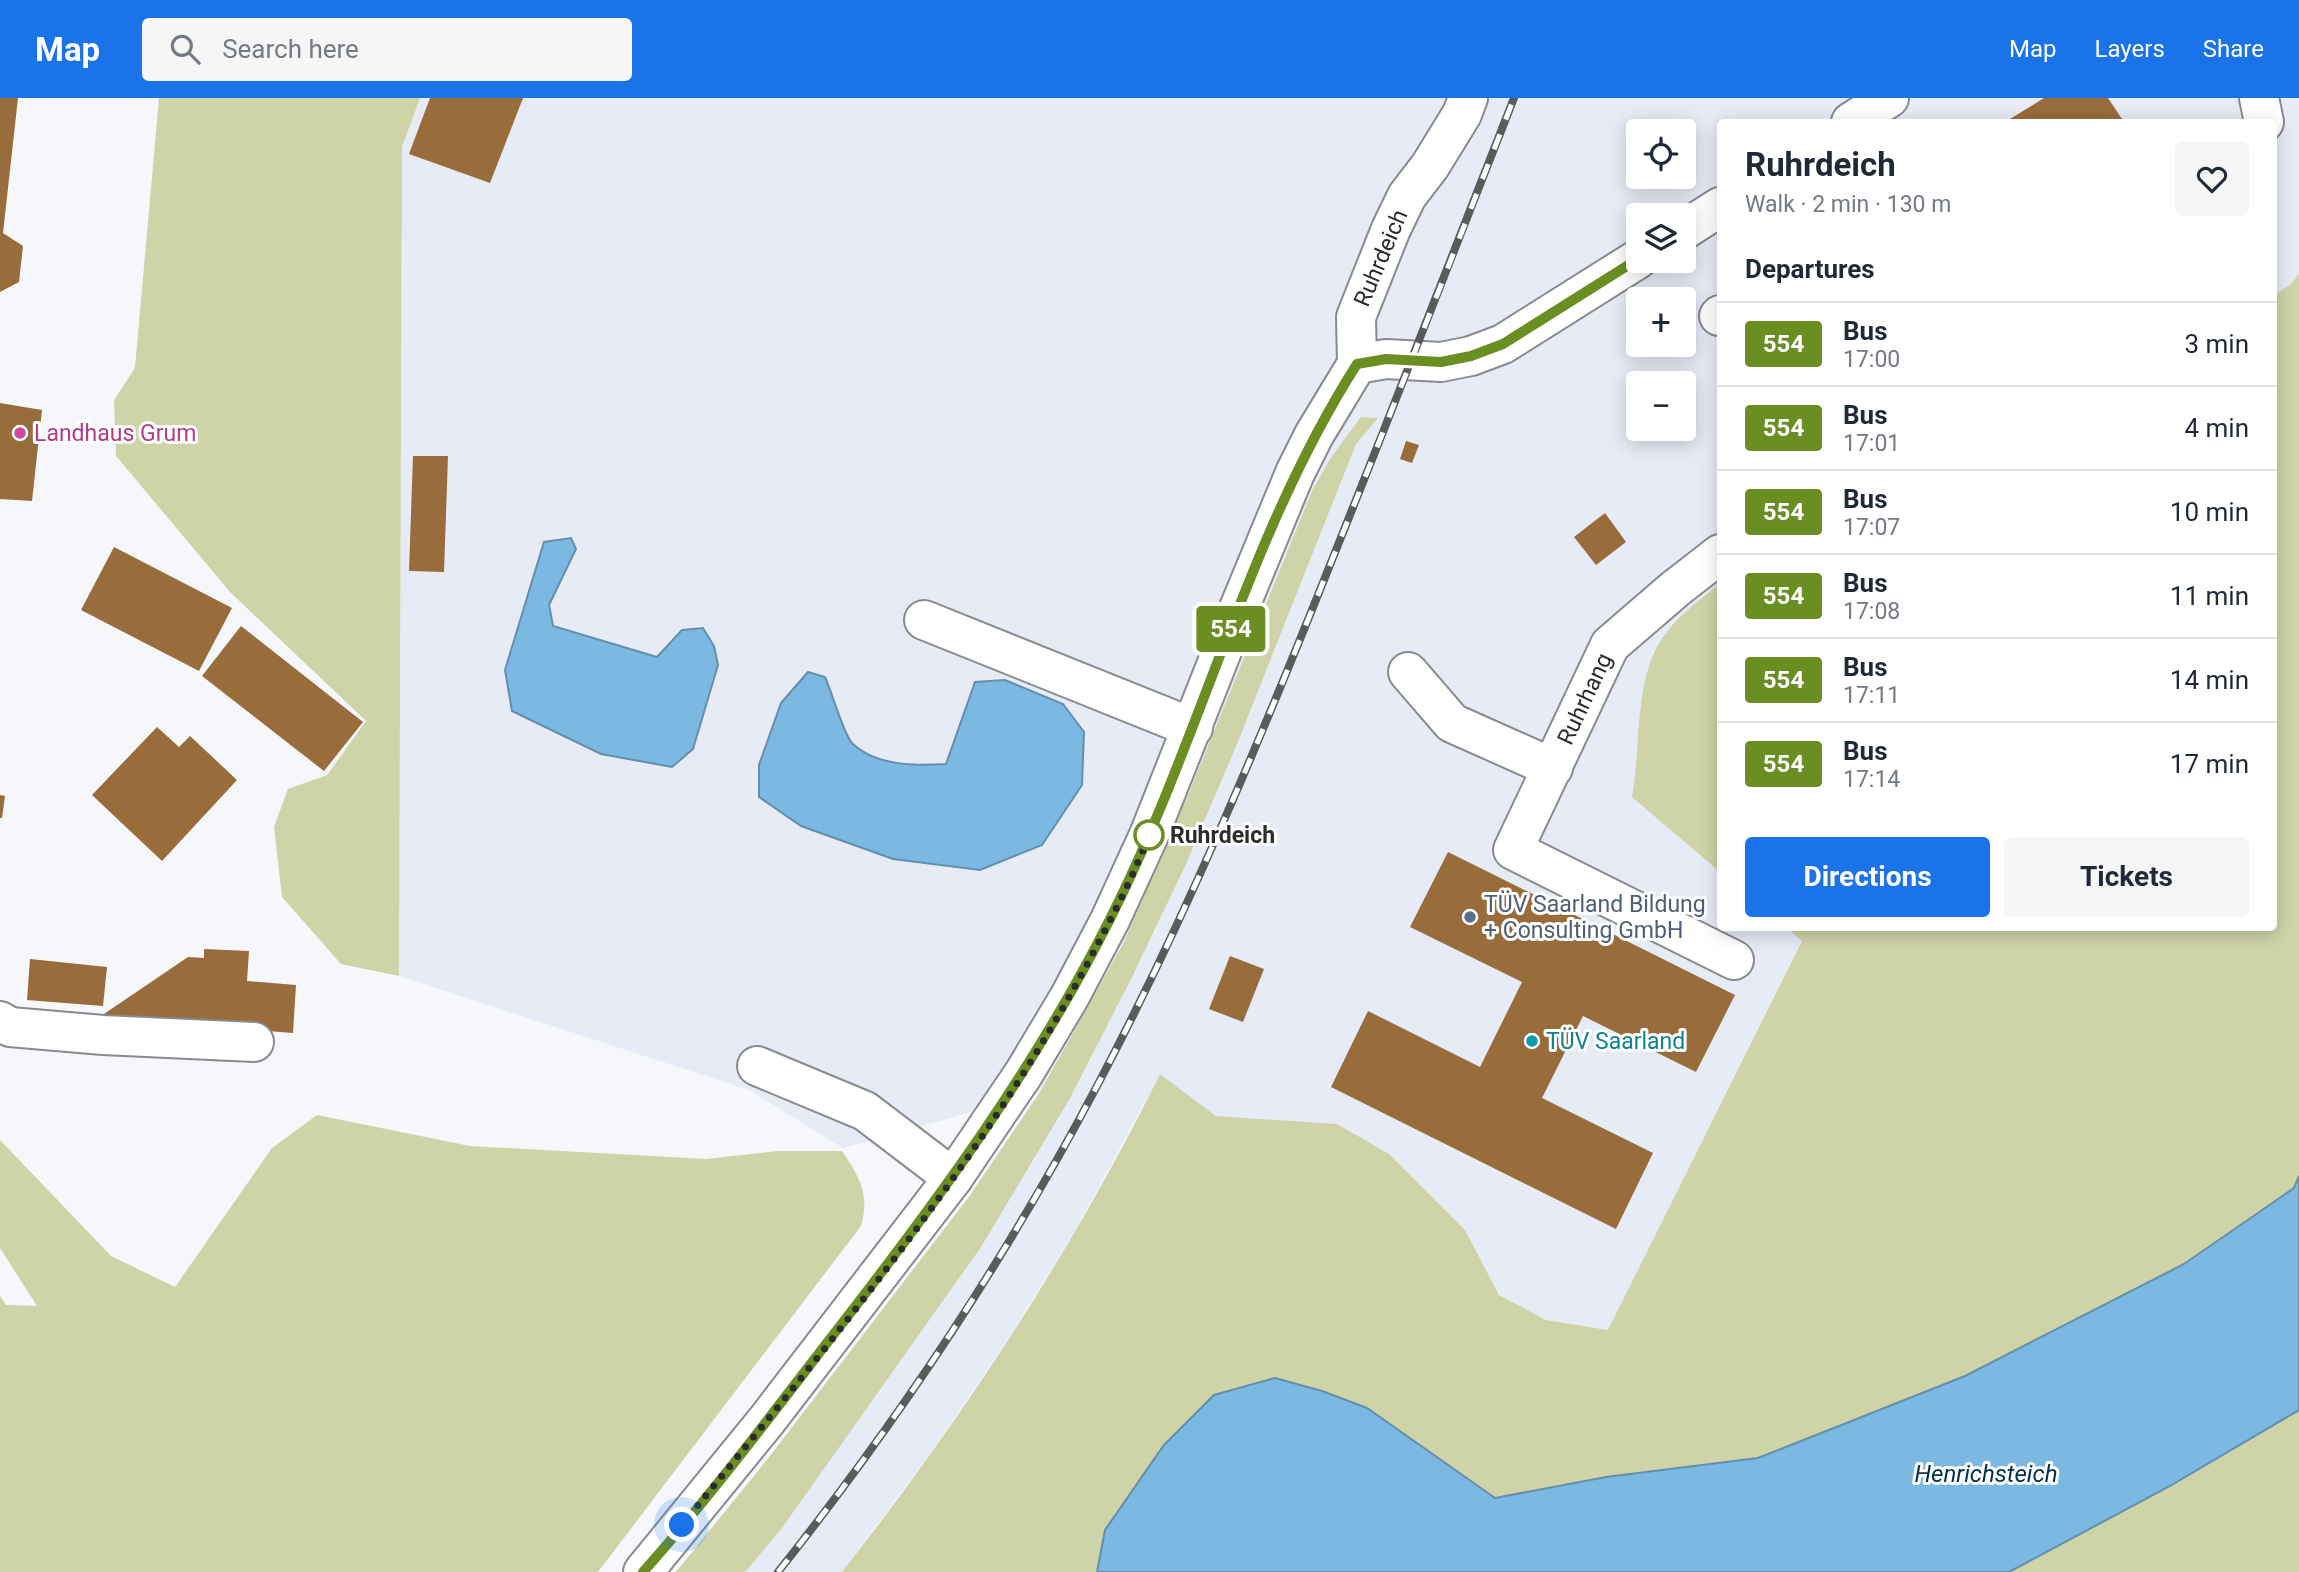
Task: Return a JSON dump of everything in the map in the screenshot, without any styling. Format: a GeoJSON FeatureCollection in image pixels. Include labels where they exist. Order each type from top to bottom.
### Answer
{"type":"FeatureCollection","features":[{"type":"Feature","properties":{"kind":"street","name":"Ruhrdeich"},"geometry":{"type":"LineString","coordinates":[[1357,364],[1356,317],[1391,229],[1407,196],[1430,166],[1462,114],[1468,98]]}},
{"type":"Feature","properties":{"kind":"street"},"geometry":{"type":"LineString","coordinates":[[1856,119],[1889,98]]}},
{"type":"Feature","properties":{"kind":"street"},"geometry":{"type":"LineString","coordinates":[[2259,98],[2263,119]]}},
{"type":"Feature","properties":{"kind":"street"},"geometry":{"type":"LineString","coordinates":[[1696,222],[1717,209]]}},
{"type":"Feature","properties":{"kind":"street"},"geometry":{"type":"LineString","coordinates":[[643,1572],[767,1420],[953,1178],[1024,1073],[1070,996],[1149,835],[1295,473],[1314,435],[1357,364],[1386,359],[1441,362],[1471,356],[1503,344],[1626,267]]}},
{"type":"Feature","properties":{"kind":"street","name":"Ruhrhang"},"geometry":{"type":"LineString","coordinates":[[1717,556],[1610,645],[1513,850],[1734,960]]}},
{"type":"Feature","properties":{"kind":"street"},"geometry":{"type":"LineString","coordinates":[[924,620],[1193,727]]}},
{"type":"Feature","properties":{"kind":"street"},"geometry":{"type":"LineString","coordinates":[[1408,672],[1452,723],[1553,768]]}},
{"type":"Feature","properties":{"kind":"street"},"geometry":{"type":"LineString","coordinates":[[0,1021],[10,1027],[103,1035],[254,1042]]}},
{"type":"Feature","properties":{"kind":"street"},"geometry":{"type":"LineString","coordinates":[[757,1066],[865,1111],[953,1178]]}},
{"type":"Feature","properties":{"kind":"shaded area"},"geometry":{"type":"Polygon","coordinates":[[[420,98],[2299,98],[2299,852],[2277,871],[2277,119],[1717,119],[1717,931],[2219,931],[1609,1330],[1546,1320],[1499,1295],[1465,1230],[1337,1124],[1216,1116],[1160,1074],[1075,1231],[1007,1340],[934,1448],[842,1572],[676,1572],[770,1456],[968,1198],[1040,1093],[843,1148],[749,1090],[399,976],[402,147],[420,98]]]}},
{"type":"Feature","properties":{"kind":"green space"},"geometry":{"type":"Polygon","coordinates":[[[159,98],[420,98],[402,147],[399,976],[341,964],[282,897],[274,827],[288,789],[327,775],[366,721],[230,592],[116,456],[114,400],[135,368],[159,98]]]}},
{"type":"Feature","properties":{"kind":"green space"},"geometry":{"type":"Polygon","coordinates":[[[2299,274],[2299,1572],[842,1572],[931,1454],[1014,1331],[1091,1204],[1160,1074],[1216,1116],[1337,1124],[1389,1154],[1465,1230],[1499,1295],[1546,1320],[1608,1330],[1802,941],[1790,931],[2277,931],[2277,293],[2291,284],[2299,274]]]}},
{"type":"Feature","properties":{"kind":"green space"},"geometry":{"type":"Polygon","coordinates":[[[1361,417],[1378,418],[1356,444],[1237,744],[1186,864],[1069,1100],[981,1247],[782,1528],[745,1572],[676,1572],[770,1456],[968,1198],[1040,1092],[1123,944],[1188,795],[1313,489],[1332,456],[1361,417]]]}},
{"type":"Feature","properties":{"kind":"green space"},"geometry":{"type":"Polygon","coordinates":[[[1717,586],[1717,869],[1632,797],[1646,675],[1661,640],[1688,609],[1717,586]]]}},
{"type":"Feature","properties":{"kind":"green space"},"geometry":{"type":"Polygon","coordinates":[[[317,1115],[470,1146],[706,1159],[777,1151],[842,1151],[862,1187],[864,1215],[861,1226],[598,1572],[0,1572],[0,1296],[6,1305],[37,1306],[0,1248],[0,1140],[111,1256],[175,1287],[272,1148],[317,1115]]]}},
{"type":"Feature","properties":{"kind":"water"},"geometry":{"type":"Polygon","coordinates":[[[571,538],[576,549],[549,605],[553,626],[657,657],[682,630],[703,628],[714,646],[718,665],[693,749],[672,767],[601,754],[512,711],[505,670],[544,542],[571,538]]]}},
{"type":"Feature","properties":{"kind":"water"},"geometry":{"type":"Polygon","coordinates":[[[808,672],[825,677],[845,731],[861,751],[896,763],[922,765],[946,764],[975,682],[1005,680],[1063,704],[1084,732],[1082,785],[1042,845],[980,870],[893,859],[801,826],[759,797],[759,765],[781,703],[808,672]]]}},
{"type":"Feature","properties":{"kind":"water","name":"Henrichsteich"},"geometry":{"type":"Polygon","coordinates":[[[2299,1176],[2299,1410],[2170,1486],[2009,1572],[1097,1572],[1105,1530],[1164,1445],[1214,1395],[1275,1378],[1322,1391],[1367,1408],[1495,1498],[1606,1477],[1758,1458],[1965,1376],[2184,1264],[2294,1188],[2299,1176]]]}},
{"type":"Feature","properties":{"kind":"building"},"geometry":{"type":"Polygon","coordinates":[[[0,98],[18,98],[3,233],[23,246],[19,282],[0,292],[0,98]]]}},
{"type":"Feature","properties":{"kind":"building"},"geometry":{"type":"Polygon","coordinates":[[[430,98],[523,98],[490,183],[409,154],[430,98]]]}},
{"type":"Feature","properties":{"kind":"building"},"geometry":{"type":"Polygon","coordinates":[[[2044,98],[2108,98],[2122,119],[2010,119],[2044,98]]]}},
{"type":"Feature","properties":{"kind":"building","name":"Landhaus Grum"},"geometry":{"type":"Polygon","coordinates":[[[0,403],[42,410],[32,501],[0,499],[0,403]]]}},
{"type":"Feature","properties":{"kind":"building"},"geometry":{"type":"Polygon","coordinates":[[[1406,441],[1419,445],[1412,463],[1400,459],[1406,441]]]}},
{"type":"Feature","properties":{"kind":"building"},"geometry":{"type":"Polygon","coordinates":[[[413,456],[448,456],[444,572],[409,571],[413,456]]]}},
{"type":"Feature","properties":{"kind":"building"},"geometry":{"type":"Polygon","coordinates":[[[1605,513],[1626,542],[1596,565],[1574,537],[1605,513]]]}},
{"type":"Feature","properties":{"kind":"building"},"geometry":{"type":"Polygon","coordinates":[[[114,547],[232,608],[199,671],[81,610],[114,547]]]}},
{"type":"Feature","properties":{"kind":"building"},"geometry":{"type":"Polygon","coordinates":[[[241,626],[363,722],[324,771],[202,676],[241,626]]]}},
{"type":"Feature","properties":{"kind":"building"},"geometry":{"type":"Polygon","coordinates":[[[157,727],[179,747],[190,736],[237,780],[162,861],[92,795],[157,727]]]}},
{"type":"Feature","properties":{"kind":"building"},"geometry":{"type":"Polygon","coordinates":[[[0,795],[5,796],[2,818],[0,818],[0,795]]]}},
{"type":"Feature","properties":{"kind":"building","name":"TÜV Saarland"},"geometry":{"type":"Polygon","coordinates":[[[1448,852],[1735,995],[1696,1072],[1583,1016],[1542,1098],[1653,1153],[1616,1229],[1331,1087],[1368,1011],[1480,1067],[1522,982],[1410,927],[1448,852]]]}},
{"type":"Feature","properties":{"kind":"building"},"geometry":{"type":"Polygon","coordinates":[[[204,949],[249,951],[247,981],[296,985],[293,1033],[98,1018],[188,957],[204,958],[204,949]]]}},
{"type":"Feature","properties":{"kind":"building"},"geometry":{"type":"Polygon","coordinates":[[[1230,956],[1264,969],[1243,1022],[1209,1009],[1230,956]]]}},
{"type":"Feature","properties":{"kind":"building"},"geometry":{"type":"Polygon","coordinates":[[[30,959],[107,967],[103,1006],[27,1000],[30,959]]]}},
{"type":"Feature","properties":{"kind":"railway"},"geometry":{"type":"LineString","coordinates":[[778,1572],[866,1456],[949,1336],[1026,1213],[1129,1023],[1190,895],[1275,701],[1514,98]]}},
{"type":"Feature","properties":{"kind":"bus line","name":"554"},"geometry":{"type":"LineString","coordinates":[[643,1572],[767,1420],[953,1178],[1024,1073],[1070,996],[1110,920],[1149,835],[1295,473],[1314,435],[1357,364],[1386,359],[1441,362],[1471,356],[1503,344],[1626,267]]}},
{"type":"Feature","properties":{"kind":"place","name":"Landhaus Grum"},"geometry":{"type":"Point","coordinates":[20,433]}},
{"type":"Feature","properties":{"kind":"place","name":"Ruhrdeich"},"geometry":{"type":"Point","coordinates":[1149,835]}},
{"type":"Feature","properties":{"kind":"place","name":"TÜV Saarland Bildung + Consulting GmbH"},"geometry":{"type":"Point","coordinates":[1470,917]}},
{"type":"Feature","properties":{"kind":"place","name":"TÜV Saarland"},"geometry":{"type":"Point","coordinates":[1532,1041]}},
{"type":"Feature","properties":{"kind":"route"},"geometry":{"type":"LineString","coordinates":[[682,1525],[767,1420],[953,1178],[1024,1073],[1070,996],[1110,920],[1149,835]]}}]}
